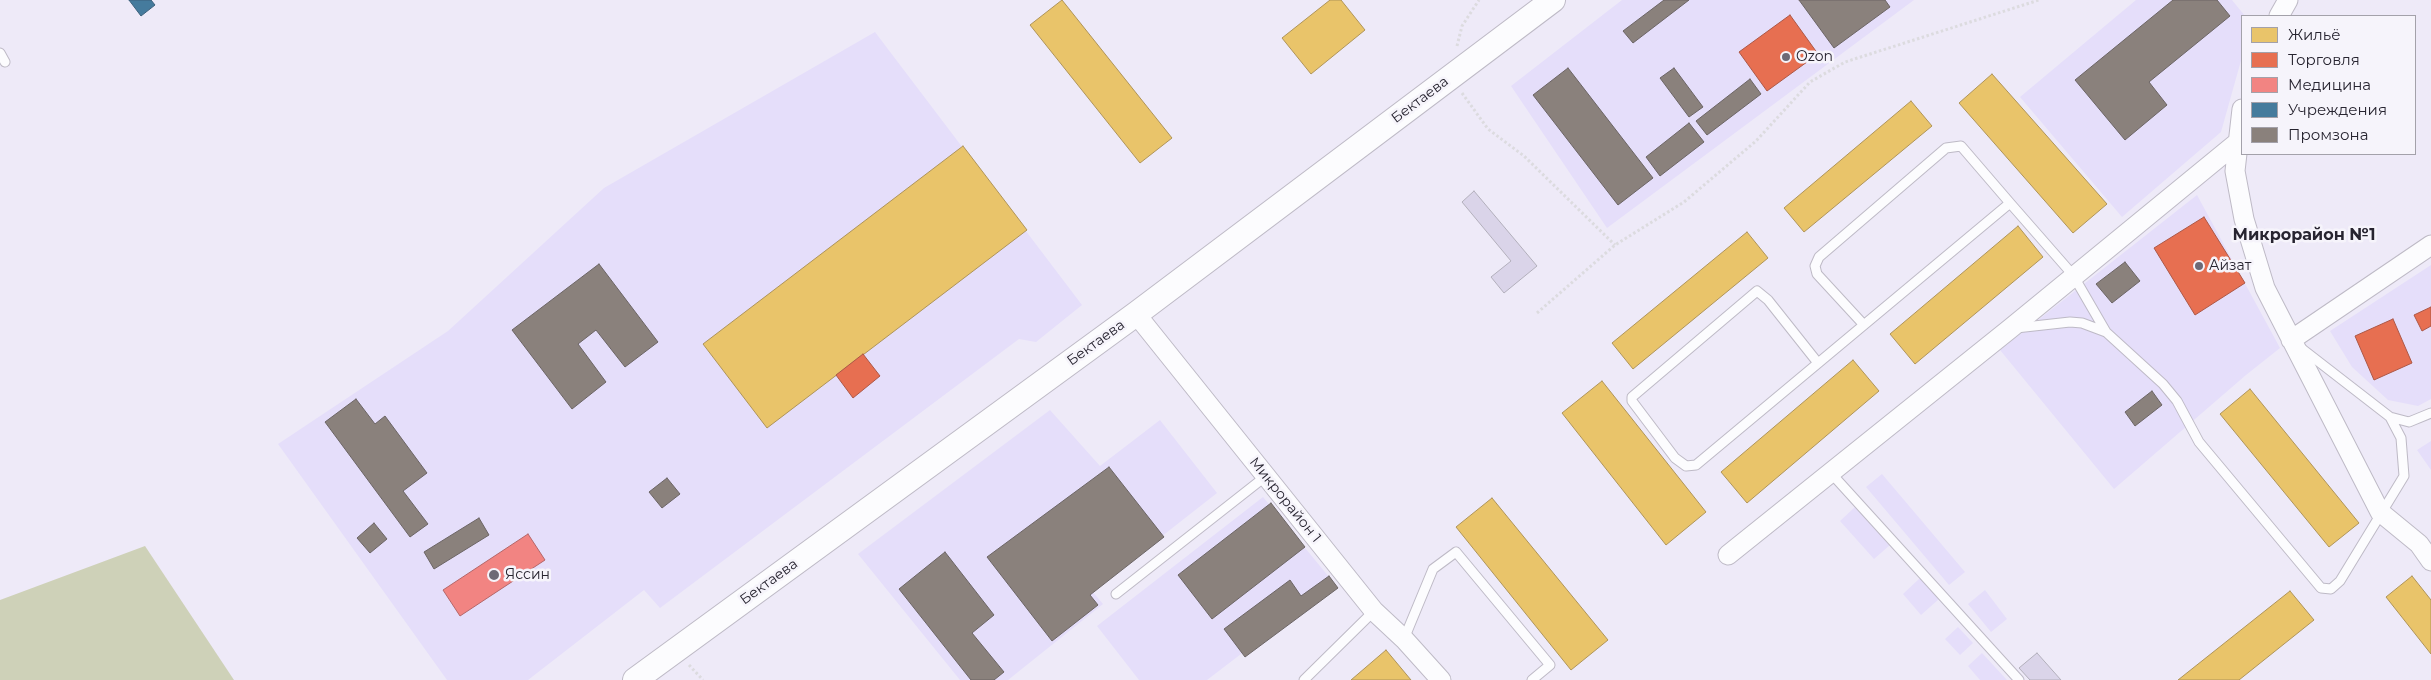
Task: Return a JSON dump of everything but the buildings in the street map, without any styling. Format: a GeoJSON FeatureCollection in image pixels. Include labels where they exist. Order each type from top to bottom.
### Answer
{"type":"FeatureCollection","features":[{"type":"Feature","properties":{"kind":"street","name":"Бектаева"},"geometry":{"type":"LineString","coordinates":[[635,680],[1136,314],[1553,0]]}},
{"type":"Feature","properties":{"kind":"street"},"geometry":{"type":"LineString","coordinates":[[2280,15],[2288,0]]}},
{"type":"Feature","properties":{"kind":"street"},"geometry":{"type":"LineString","coordinates":[[2241,117],[2235,171],[2244,219],[2265,288],[2380,512],[2419,544],[2431,560]]}},
{"type":"Feature","properties":{"kind":"street"},"geometry":{"type":"LineString","coordinates":[[1728,555],[2238,141]]}},
{"type":"Feature","properties":{"kind":"street"},"geometry":{"type":"LineString","coordinates":[[2291,340],[2431,245]]}},
{"type":"Feature","properties":{"kind":"street","name":"Микрорайон 1"},"geometry":{"type":"LineString","coordinates":[[1136,314],[1374,611],[1404,639],[1441,680]]}},
{"type":"Feature","properties":{"kind":"lane"},"geometry":{"type":"LineString","coordinates":[[0,53],[5,62]]}},
{"type":"Feature","properties":{"kind":"lane"},"geometry":{"type":"LineString","coordinates":[[1864,324],[1817,274],[1816,266],[1819,257],[1946,148],[1961,146],[2073,275],[2091,310],[2106,332],[2163,384],[2177,401],[2199,442],[2321,588],[2331,589],[2340,581],[2380,512],[2404,476],[2401,438],[2390,417]]}},
{"type":"Feature","properties":{"kind":"lane"},"geometry":{"type":"LineString","coordinates":[[1818,363],[1768,300],[1757,291],[1632,397],[1632,401],[1675,458],[1686,466],[1696,465],[2010,204]]}},
{"type":"Feature","properties":{"kind":"lane"},"geometry":{"type":"LineString","coordinates":[[2010,328],[2070,322],[2082,323],[2106,332]]}},
{"type":"Feature","properties":{"kind":"lane"},"geometry":{"type":"LineString","coordinates":[[2291,340],[2390,417],[2408,422],[2431,413]]}},
{"type":"Feature","properties":{"kind":"lane"},"geometry":{"type":"LineString","coordinates":[[1830,472],[2019,680]]}},
{"type":"Feature","properties":{"kind":"lane"},"geometry":{"type":"LineString","coordinates":[[1116,594],[1266,476]]}},
{"type":"Feature","properties":{"kind":"lane"},"geometry":{"type":"LineString","coordinates":[[1404,639],[1433,569],[1456,552],[1550,665],[1532,680]]}},
{"type":"Feature","properties":{"kind":"lane"},"geometry":{"type":"LineString","coordinates":[[1304,680],[1374,611]]}},
{"type":"Feature","properties":{"kind":"path"},"geometry":{"type":"LineString","coordinates":[[1479,0],[1462,26],[1450,77],[1488,129],[1524,156],[1615,245]]}},
{"type":"Feature","properties":{"kind":"path"},"geometry":{"type":"LineString","coordinates":[[1537,313],[1615,245],[1684,202],[1706,184],[1756,141],[1810,82],[1845,62],[2039,0]]}},
{"type":"Feature","properties":{"kind":"shaded area"},"geometry":{"type":"Polygon","coordinates":[[[1622,0],[1914,0],[1607,228],[1511,86],[1622,0]]]}},
{"type":"Feature","properties":{"kind":"shaded area"},"geometry":{"type":"Polygon","coordinates":[[[2136,0],[2232,0],[2244,15],[2241,15],[2241,61],[2221,132],[2122,217],[2020,97],[2136,0]]]}},
{"type":"Feature","properties":{"kind":"shaded area"},"geometry":{"type":"Polygon","coordinates":[[[875,32],[1082,305],[1036,342],[1019,339],[660,608],[644,590],[528,680],[447,680],[278,444],[448,331],[604,188],[875,32]]]}},
{"type":"Feature","properties":{"kind":"shaded area"},"geometry":{"type":"Polygon","coordinates":[[[2197,195],[2280,348],[2114,489],[2000,350],[2197,195]]]}},
{"type":"Feature","properties":{"kind":"shaded area"},"geometry":{"type":"Polygon","coordinates":[[[2431,265],[2431,399],[2418,406],[2388,400],[2352,367],[2330,331],[2431,265]]]}},
{"type":"Feature","properties":{"kind":"shaded area"},"geometry":{"type":"Polygon","coordinates":[[[1050,410],[1100,466],[1160,420],[1217,493],[1092,591],[1103,604],[1008,680],[960,680],[858,554],[1050,410]]]}},
{"type":"Feature","properties":{"kind":"shaded area"},"geometry":{"type":"Polygon","coordinates":[[[2431,441],[2431,470],[2417,450],[2431,441]]]}},
{"type":"Feature","properties":{"kind":"shaded area"},"geometry":{"type":"Polygon","coordinates":[[[1882,474],[1965,572],[1949,585],[1866,487],[1882,474]]]}},
{"type":"Feature","properties":{"kind":"shaded area"},"geometry":{"type":"Polygon","coordinates":[[[1263,497],[1334,583],[1207,680],[1139,680],[1097,626],[1263,497]]]}},
{"type":"Feature","properties":{"kind":"shaded area"},"geometry":{"type":"Polygon","coordinates":[[[1855,507],[1890,545],[1874,559],[1840,521],[1855,507]]]}},
{"type":"Feature","properties":{"kind":"shaded area"},"geometry":{"type":"Polygon","coordinates":[[[1920,578],[1939,599],[1921,615],[1903,594],[1920,578]]]}},
{"type":"Feature","properties":{"kind":"shaded area"},"geometry":{"type":"Polygon","coordinates":[[[1985,590],[2007,619],[1991,632],[1968,604],[1985,590]]]}},
{"type":"Feature","properties":{"kind":"shaded area"},"geometry":{"type":"Polygon","coordinates":[[[1958,627],[1973,643],[1960,655],[1945,639],[1958,627]]]}},
{"type":"Feature","properties":{"kind":"shaded area"},"geometry":{"type":"Polygon","coordinates":[[[1982,653],[2007,680],[1980,680],[1968,666],[1982,653]]]}},
{"type":"Feature","properties":{"kind":"green space"},"geometry":{"type":"Polygon","coordinates":[[[145,546],[234,680],[0,680],[0,600],[145,546]]]}},
{"type":"Feature","properties":{"kind":"place","name":"Ozon"},"geometry":{"type":"Point","coordinates":[1786,57]}},
{"type":"Feature","properties":{"kind":"place","name":"Айзат"},"geometry":{"type":"Point","coordinates":[2199,266]}},
{"type":"Feature","properties":{"kind":"place","name":"Яссин"},"geometry":{"type":"Point","coordinates":[494,575]}},
{"type":"Feature","properties":{"kind":"district","name":"Микрорайон №1"},"geometry":{"type":"Point","coordinates":[2304,235]}}]}
